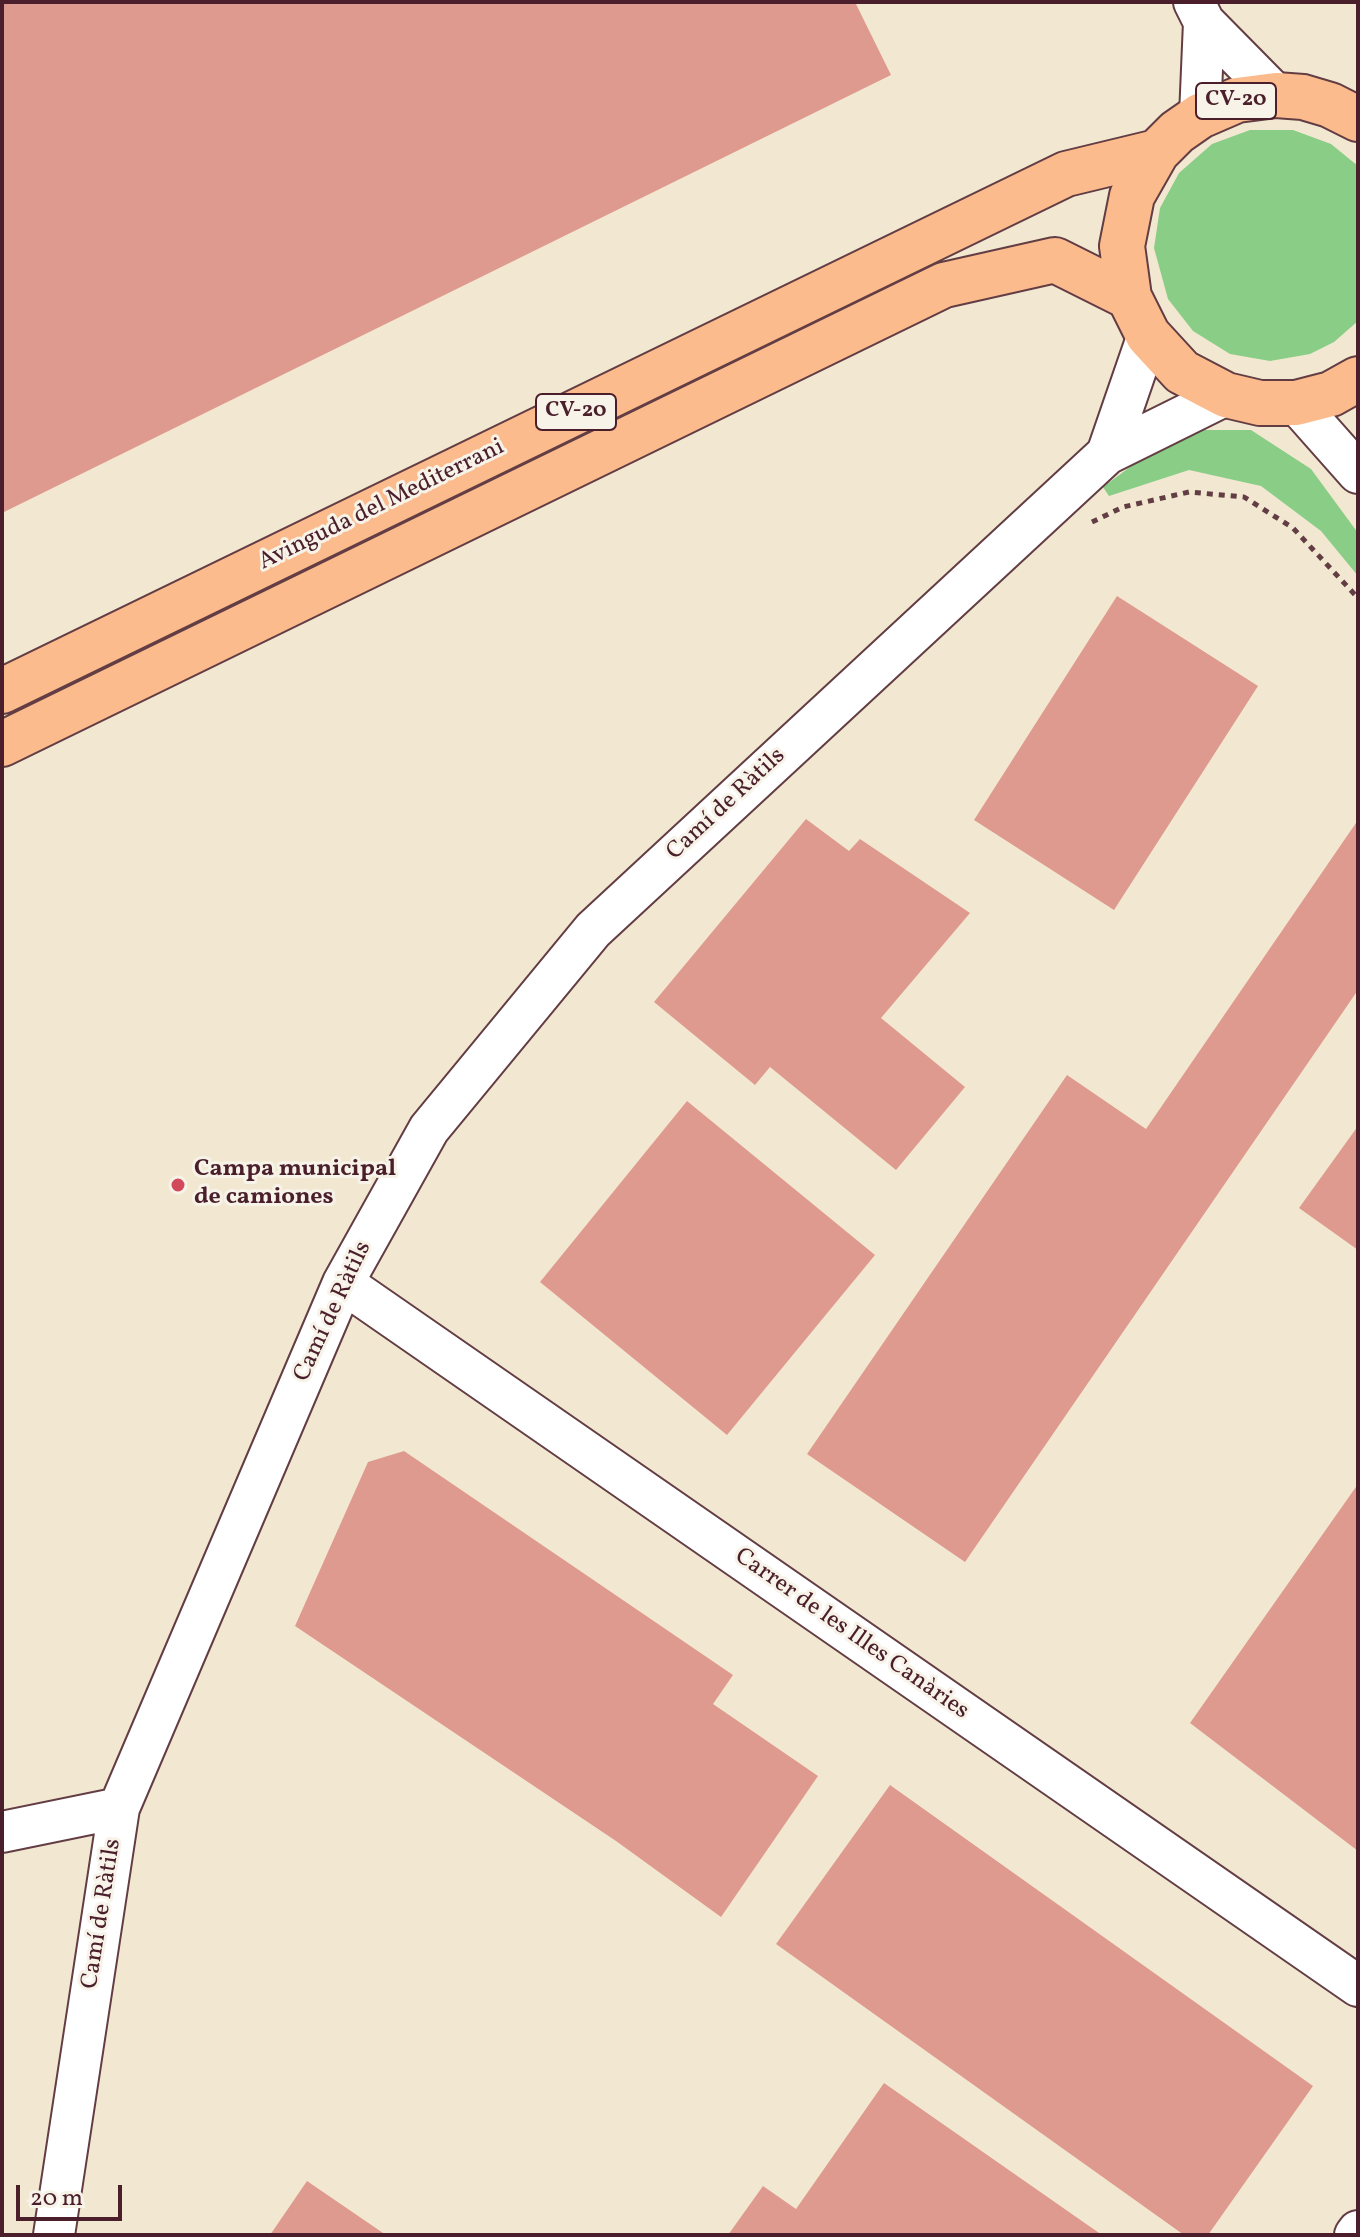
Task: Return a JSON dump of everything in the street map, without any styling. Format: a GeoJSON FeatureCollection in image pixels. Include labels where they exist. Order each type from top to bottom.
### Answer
{"type":"FeatureCollection","features":[{"type":"Feature","properties":{"kind":"main road","name":"CV-20"},"geometry":{"type":"LineString","coordinates":[[1349,105],[1276,95],[1237,100],[1200,116],[1177,132],[1157,152],[1132,196],[1122,246],[1129,297],[1148,335],[1182,372],[1226,395],[1260,403],[1296,403],[1331,394],[1358,379]]}},
{"type":"Feature","properties":{"kind":"main road","name":"Avinguda del Mediterrani"},"geometry":{"type":"LineString","coordinates":[[12,679],[1066,174],[1157,152]]}},
{"type":"Feature","properties":{"kind":"main road","name":"Avinguda del Mediterrani"},"geometry":{"type":"LineString","coordinates":[[2,744],[944,285],[1055,260],[1129,297]]}},
{"type":"Feature","properties":{"kind":"street"},"geometry":{"type":"LineString","coordinates":[[1199,12],[1276,95]]}},
{"type":"Feature","properties":{"kind":"street"},"geometry":{"type":"LineString","coordinates":[[1199,12],[1200,116]]}},
{"type":"Feature","properties":{"kind":"street","name":"Camí de Ràtils"},"geometry":{"type":"LineString","coordinates":[[1107,454],[1148,335]]}},
{"type":"Feature","properties":{"kind":"street","name":"Camí de Ràtils"},"geometry":{"type":"LineString","coordinates":[[54,2235],[119,1808],[343,1283],[429,1129],[593,930],[1059,498],[1107,454],[1226,395]]}},
{"type":"Feature","properties":{"kind":"street"},"geometry":{"type":"LineString","coordinates":[[1296,403],[1358,473]]}},
{"type":"Feature","properties":{"kind":"street","name":"Carrer de les Illes Canàries"},"geometry":{"type":"LineString","coordinates":[[343,1283],[1358,1986]]}},
{"type":"Feature","properties":{"kind":"street"},"geometry":{"type":"LineString","coordinates":[[2,1832],[119,1808]]}},
{"type":"Feature","properties":{"kind":"path"},"geometry":{"type":"LineString","coordinates":[[1059,498],[1088,524],[1123,507],[1189,492],[1244,497],[1293,528],[1358,598]]}},
{"type":"Feature","properties":{"kind":"green space"},"geometry":{"type":"Polygon","coordinates":[[[1250,130],[1293,130],[1331,144],[1358,166],[1358,321],[1334,342],[1310,354],[1270,361],[1230,354],[1193,331],[1168,299],[1154,248],[1160,208],[1179,173],[1212,144],[1250,130]]]}},
{"type":"Feature","properties":{"kind":"green space"},"geometry":{"type":"Polygon","coordinates":[[[1180,430],[1251,430],[1311,469],[1358,533],[1358,576],[1321,531],[1261,486],[1189,470],[1109,496],[1103,487],[1180,430]]]}},
{"type":"Feature","properties":{"kind":"building"},"geometry":{"type":"Polygon","coordinates":[[[2,2],[855,2],[891,75],[2,513],[2,2]]]}},
{"type":"Feature","properties":{"kind":"building"},"geometry":{"type":"Polygon","coordinates":[[[1117,596],[1258,686],[1114,910],[974,820],[1117,596]]]}},
{"type":"Feature","properties":{"kind":"building"},"geometry":{"type":"Polygon","coordinates":[[[806,819],[849,851],[860,839],[970,913],[881,1018],[965,1087],[896,1170],[770,1067],[755,1085],[654,1002],[806,819]]]}},
{"type":"Feature","properties":{"kind":"building"},"geometry":{"type":"Polygon","coordinates":[[[1358,820],[1358,990],[965,1562],[807,1454],[1067,1075],[1146,1129],[1358,820]]]}},
{"type":"Feature","properties":{"kind":"building"},"geometry":{"type":"Polygon","coordinates":[[[687,1101],[875,1255],[727,1435],[540,1282],[687,1101]]]}},
{"type":"Feature","properties":{"kind":"building"},"geometry":{"type":"Polygon","coordinates":[[[1358,1126],[1358,1250],[1299,1208],[1358,1126]]]}},
{"type":"Feature","properties":{"kind":"building"},"geometry":{"type":"Polygon","coordinates":[[[404,1451],[733,1675],[713,1704],[818,1776],[721,1917],[616,1841],[295,1626],[368,1462],[404,1451]]]}},
{"type":"Feature","properties":{"kind":"building"},"geometry":{"type":"Polygon","coordinates":[[[1358,1484],[1358,1851],[1190,1723],[1358,1484]]]}},
{"type":"Feature","properties":{"kind":"building"},"geometry":{"type":"Polygon","coordinates":[[[890,1785],[1313,2086],[1208,2235],[1184,2235],[776,1944],[890,1785]]]}},
{"type":"Feature","properties":{"kind":"building"},"geometry":{"type":"Polygon","coordinates":[[[884,2083],[1102,2235],[728,2235],[763,2186],[796,2209],[884,2083]]]}},
{"type":"Feature","properties":{"kind":"building"},"geometry":{"type":"Polygon","coordinates":[[[307,2181],[386,2235],[270,2235],[307,2181]]]}},
{"type":"Feature","properties":{"kind":"place","name":"Campa municipal de camiones"},"geometry":{"type":"Point","coordinates":[178,1185]}}]}
